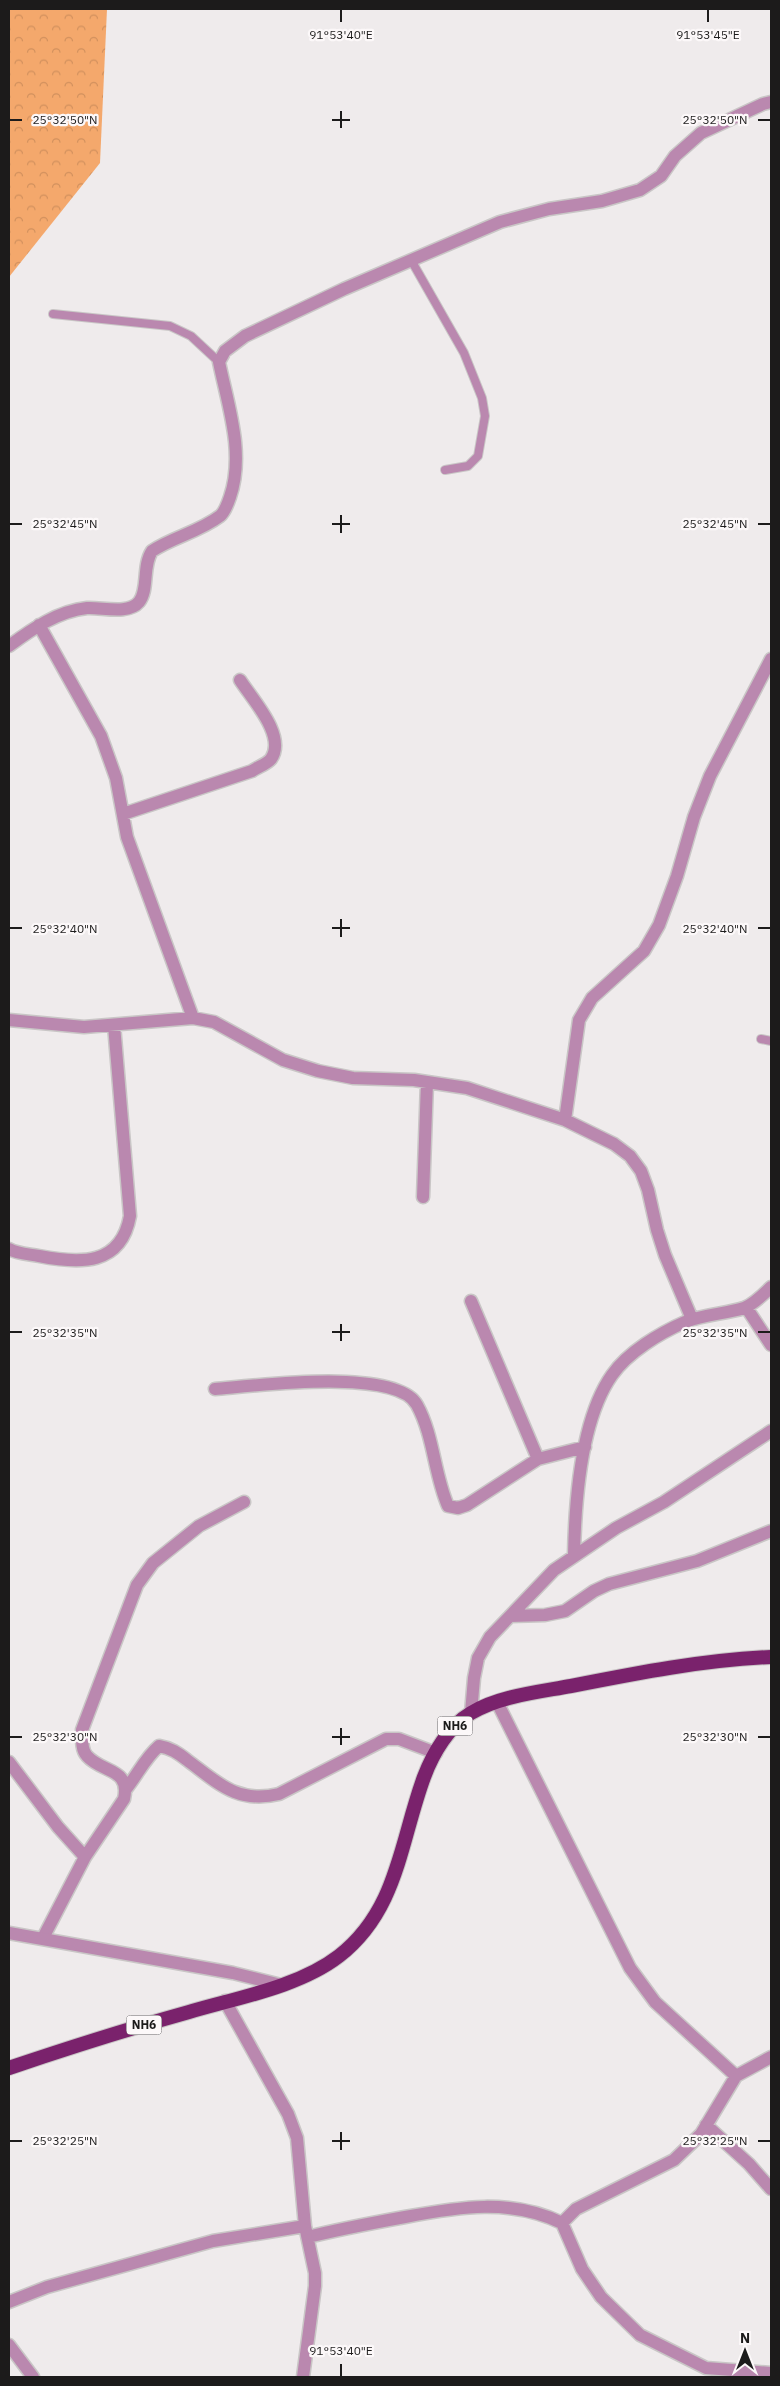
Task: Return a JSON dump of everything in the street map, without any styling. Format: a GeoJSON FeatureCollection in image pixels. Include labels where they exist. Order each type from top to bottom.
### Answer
{"type":"FeatureCollection","features":[{"type":"Feature","properties":{"kind":"highway","name":"NH6"},"geometry":{"type":"LineString","coordinates":[[9,2068],[125,2030],[281,1985],[337,1957],[367,1930],[378,1914],[393,1882],[424,1776],[450,1731],[471,1713],[497,1702],[535,1692],[667,1668],[771,1656]]}},
{"type":"Feature","properties":{"kind":"street"},"geometry":{"type":"LineString","coordinates":[[9,646],[39,625],[74,610],[133,607],[141,600],[148,558],[152,551],[206,526],[222,515],[233,488],[236,458],[236,443],[219,362],[225,350],[245,336],[344,288],[500,222],[549,209],[602,201],[640,190],[661,176],[675,156],[701,133],[771,102]]}},
{"type":"Feature","properties":{"kind":"street"},"geometry":{"type":"LineString","coordinates":[[39,625],[101,736],[116,778],[128,837],[194,1018]]}},
{"type":"Feature","properties":{"kind":"street"},"geometry":{"type":"LineString","coordinates":[[565,1120],[579,1020],[592,998],[644,951],[659,925],[677,876],[694,817],[710,776],[771,659]]}},
{"type":"Feature","properties":{"kind":"street"},"geometry":{"type":"LineString","coordinates":[[123,814],[252,771],[270,761],[276,750],[276,739],[270,725],[240,680]]}},
{"type":"Feature","properties":{"kind":"street"},"geometry":{"type":"LineString","coordinates":[[9,1020],[84,1027],[194,1018],[214,1022],[283,1060],[318,1071],[354,1078],[427,1082],[467,1088],[565,1120],[614,1144],[630,1156],[641,1171],[648,1190],[665,1255],[692,1319]]}},
{"type":"Feature","properties":{"kind":"street"},"geometry":{"type":"LineString","coordinates":[[9,1249],[63,1261],[81,1262],[115,1249],[127,1234],[130,1216],[114,1025]]}},
{"type":"Feature","properties":{"kind":"street"},"geometry":{"type":"LineString","coordinates":[[423,1197],[427,1082]]}},
{"type":"Feature","properties":{"kind":"street"},"geometry":{"type":"LineString","coordinates":[[574,1556],[574,1521],[584,1447],[600,1397],[612,1375],[626,1359],[673,1327],[692,1319],[746,1307],[771,1287]]}},
{"type":"Feature","properties":{"kind":"street"},"geometry":{"type":"LineString","coordinates":[[471,1301],[538,1459]]}},
{"type":"Feature","properties":{"kind":"street"},"geometry":{"type":"LineString","coordinates":[[746,1307],[771,1345]]}},
{"type":"Feature","properties":{"kind":"street"},"geometry":{"type":"LineString","coordinates":[[215,1389],[327,1380],[358,1382],[405,1393],[416,1402],[426,1422],[448,1506],[458,1508],[467,1505],[538,1459],[584,1447]]}},
{"type":"Feature","properties":{"kind":"street"},"geometry":{"type":"LineString","coordinates":[[471,1713],[478,1658],[490,1637],[554,1570],[616,1528],[664,1502],[771,1431]]}},
{"type":"Feature","properties":{"kind":"street"},"geometry":{"type":"LineString","coordinates":[[126,1789],[123,1779],[87,1756],[82,1745],[82,1730],[137,1585],[152,1563],[199,1526],[244,1502]]}},
{"type":"Feature","properties":{"kind":"street"},"geometry":{"type":"LineString","coordinates":[[510,1616],[565,1611],[594,1591],[609,1584],[697,1561],[771,1531]]}},
{"type":"Feature","properties":{"kind":"street"},"geometry":{"type":"LineString","coordinates":[[497,1702],[630,1968],[655,2002],[736,2076]]}},
{"type":"Feature","properties":{"kind":"street"},"geometry":{"type":"LineString","coordinates":[[43,1938],[85,1857],[124,1799],[126,1789],[147,1758],[159,1746],[176,1752],[236,1794],[265,1797],[278,1794],[386,1739],[399,1738],[436,1753]]}},
{"type":"Feature","properties":{"kind":"street"},"geometry":{"type":"LineString","coordinates":[[9,1762],[58,1827],[85,1857]]}},
{"type":"Feature","properties":{"kind":"street"},"geometry":{"type":"LineString","coordinates":[[9,1933],[233,1972],[281,1985]]}},
{"type":"Feature","properties":{"kind":"street"},"geometry":{"type":"LineString","coordinates":[[225,2001],[288,2114],[297,2138],[306,2232],[316,2286],[303,2377]]}},
{"type":"Feature","properties":{"kind":"street"},"geometry":{"type":"LineString","coordinates":[[562,2223],[576,2210],[674,2160],[701,2134],[736,2076],[771,2057]]}},
{"type":"Feature","properties":{"kind":"street"},"geometry":{"type":"LineString","coordinates":[[706,2125],[749,2164],[771,2189]]}},
{"type":"Feature","properties":{"kind":"street"},"geometry":{"type":"LineString","coordinates":[[9,2302],[47,2288],[213,2241],[343,2228],[460,2207],[491,2206],[521,2209],[562,2223],[582,2269],[601,2297],[640,2335],[706,2368],[771,2373]]}},
{"type":"Feature","properties":{"kind":"street"},"geometry":{"type":"LineString","coordinates":[[9,2345],[33,2377]]}},
{"type":"Feature","properties":{"kind":"lane"},"geometry":{"type":"LineString","coordinates":[[410,260],[464,354],[482,398],[485,416],[478,456],[468,466],[445,470]]}},
{"type":"Feature","properties":{"kind":"lane"},"geometry":{"type":"LineString","coordinates":[[53,314],[170,326],[191,336],[219,362]]}},
{"type":"Feature","properties":{"kind":"lane"},"geometry":{"type":"LineString","coordinates":[[761,1039],[771,1041]]}},
{"type":"Feature","properties":{"kind":"green space"},"geometry":{"type":"Polygon","coordinates":[[[9,9],[107,9],[100,163],[9,277],[9,9]]]}}]}
